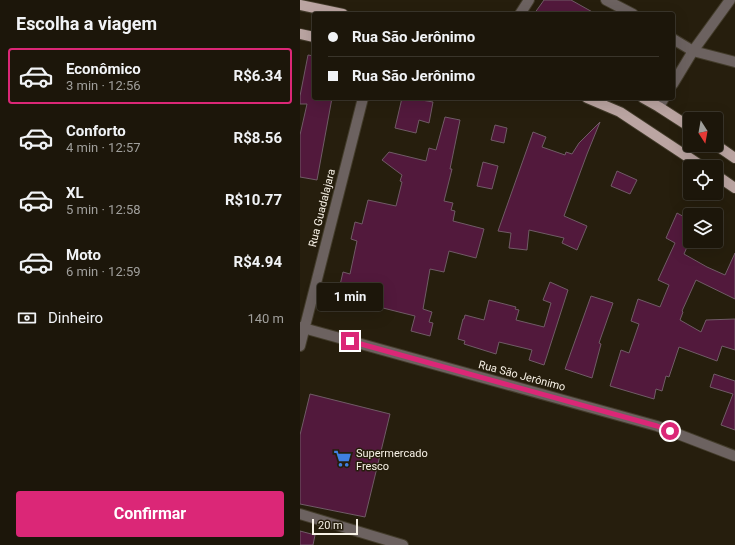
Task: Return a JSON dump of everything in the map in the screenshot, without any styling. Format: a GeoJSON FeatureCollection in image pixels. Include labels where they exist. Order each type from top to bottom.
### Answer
{"type":"FeatureCollection","features":[{"type":"Feature","properties":{"kind":"main road"},"geometry":{"type":"LineString","coordinates":[[300,5],[333,12]]}},
{"type":"Feature","properties":{"kind":"main road"},"geometry":{"type":"LineString","coordinates":[[300,34],[312,37]]}},
{"type":"Feature","properties":{"kind":"main road"},"geometry":{"type":"LineString","coordinates":[[591,100],[620,112],[693,160]]}},
{"type":"Feature","properties":{"kind":"main road"},"geometry":{"type":"LineString","coordinates":[[662,102],[683,121]]}},
{"type":"Feature","properties":{"kind":"main road"},"geometry":{"type":"LineString","coordinates":[[723,150],[735,158]]}},
{"type":"Feature","properties":{"kind":"main road"},"geometry":{"type":"LineString","coordinates":[[723,180],[735,188]]}},
{"type":"Feature","properties":{"kind":"street"},"geometry":{"type":"LineString","coordinates":[[521,12],[530,0]]}},
{"type":"Feature","properties":{"kind":"street"},"geometry":{"type":"LineString","coordinates":[[606,0],[629,12]]}},
{"type":"Feature","properties":{"kind":"street"},"geometry":{"type":"LineString","coordinates":[[675,81],[693,51],[730,0]]}},
{"type":"Feature","properties":{"kind":"street"},"geometry":{"type":"LineString","coordinates":[[675,40],[693,51],[735,62]]}},
{"type":"Feature","properties":{"kind":"street","name":"Rua Guadalajara"},"geometry":{"type":"LineString","coordinates":[[300,346],[302,328],[362,100]]}},
{"type":"Feature","properties":{"kind":"street","name":"Rua São Jerônimo"},"geometry":{"type":"LineString","coordinates":[[302,328],[657,426],[735,456]]}},
{"type":"Feature","properties":{"kind":"street"},"geometry":{"type":"LineString","coordinates":[[300,514],[403,545]]}},
{"type":"Feature","properties":{"kind":"building"},"geometry":{"type":"Polygon","coordinates":[[[544,0],[571,0],[592,12],[535,12],[544,0]]]}},
{"type":"Feature","properties":{"kind":"building"},"geometry":{"type":"Polygon","coordinates":[[[308,55],[312,56],[312,100],[332,100],[317,180],[300,177],[300,135],[307,104],[300,104],[300,96],[308,55]]]}},
{"type":"Feature","properties":{"kind":"building"},"geometry":{"type":"Polygon","coordinates":[[[402,100],[422,100],[433,102],[429,123],[419,120],[416,133],[395,128],[402,100]]]}},
{"type":"Feature","properties":{"kind":"building"},"geometry":{"type":"Polygon","coordinates":[[[445,117],[460,120],[450,169],[452,169],[444,201],[453,203],[451,210],[455,211],[453,221],[484,229],[476,258],[449,251],[444,272],[430,269],[423,309],[432,312],[429,322],[433,323],[430,336],[411,331],[415,316],[367,303],[368,297],[342,290],[343,286],[340,285],[343,272],[350,274],[357,241],[351,239],[355,222],[362,224],[368,200],[396,206],[402,182],[400,181],[402,175],[382,160],[389,152],[426,161],[429,148],[436,150],[445,117]]]}},
{"type":"Feature","properties":{"kind":"building"},"geometry":{"type":"Polygon","coordinates":[[[600,122],[564,216],[587,226],[577,250],[562,243],[564,238],[529,230],[527,250],[509,248],[511,233],[498,231],[533,132],[546,137],[542,147],[565,155],[566,152],[572,154],[579,143],[600,122]]]}},
{"type":"Feature","properties":{"kind":"building"},"geometry":{"type":"Polygon","coordinates":[[[495,125],[507,128],[504,143],[491,140],[495,125]]]}},
{"type":"Feature","properties":{"kind":"building"},"geometry":{"type":"Polygon","coordinates":[[[483,162],[498,166],[492,189],[477,186],[483,162]]]}},
{"type":"Feature","properties":{"kind":"building"},"geometry":{"type":"Polygon","coordinates":[[[617,171],[637,180],[630,194],[611,186],[617,171]]]}},
{"type":"Feature","properties":{"kind":"building"},"geometry":{"type":"Polygon","coordinates":[[[677,213],[683,216],[683,248],[687,248],[684,254],[725,275],[735,253],[735,299],[696,280],[682,311],[680,320],[701,332],[706,320],[735,319],[735,350],[722,346],[717,361],[679,347],[669,377],[666,376],[662,391],[656,389],[654,399],[610,386],[621,350],[629,353],[639,324],[631,321],[638,299],[660,307],[669,285],[658,280],[675,243],[666,238],[677,213]]]}},
{"type":"Feature","properties":{"kind":"building"},"geometry":{"type":"Polygon","coordinates":[[[550,282],[568,290],[544,365],[529,360],[532,350],[499,342],[496,354],[464,344],[465,341],[458,339],[465,315],[484,320],[489,300],[516,307],[515,309],[519,310],[516,320],[544,327],[551,303],[543,300],[550,282]]]}},
{"type":"Feature","properties":{"kind":"building"},"geometry":{"type":"Polygon","coordinates":[[[591,296],[613,303],[599,343],[601,344],[592,378],[565,369],[591,296]]]}},
{"type":"Feature","properties":{"kind":"building"},"geometry":{"type":"Polygon","coordinates":[[[714,374],[735,381],[735,430],[721,425],[733,394],[710,387],[714,374]]]}},
{"type":"Feature","properties":{"kind":"building"},"geometry":{"type":"Polygon","coordinates":[[[310,394],[390,414],[365,517],[300,504],[300,435],[310,394]]]}},
{"type":"Feature","properties":{"kind":"building"},"geometry":{"type":"Polygon","coordinates":[[[300,531],[315,535],[313,545],[300,545],[300,531]]]}},
{"type":"Feature","properties":{"kind":"place","name":"Supermercado Fresco"},"geometry":{"type":"Point","coordinates":[343,459]}},
{"type":"Feature","properties":{"kind":"route"},"geometry":{"type":"LineString","coordinates":[[350,341],[657,426],[670,431]]}}]}
